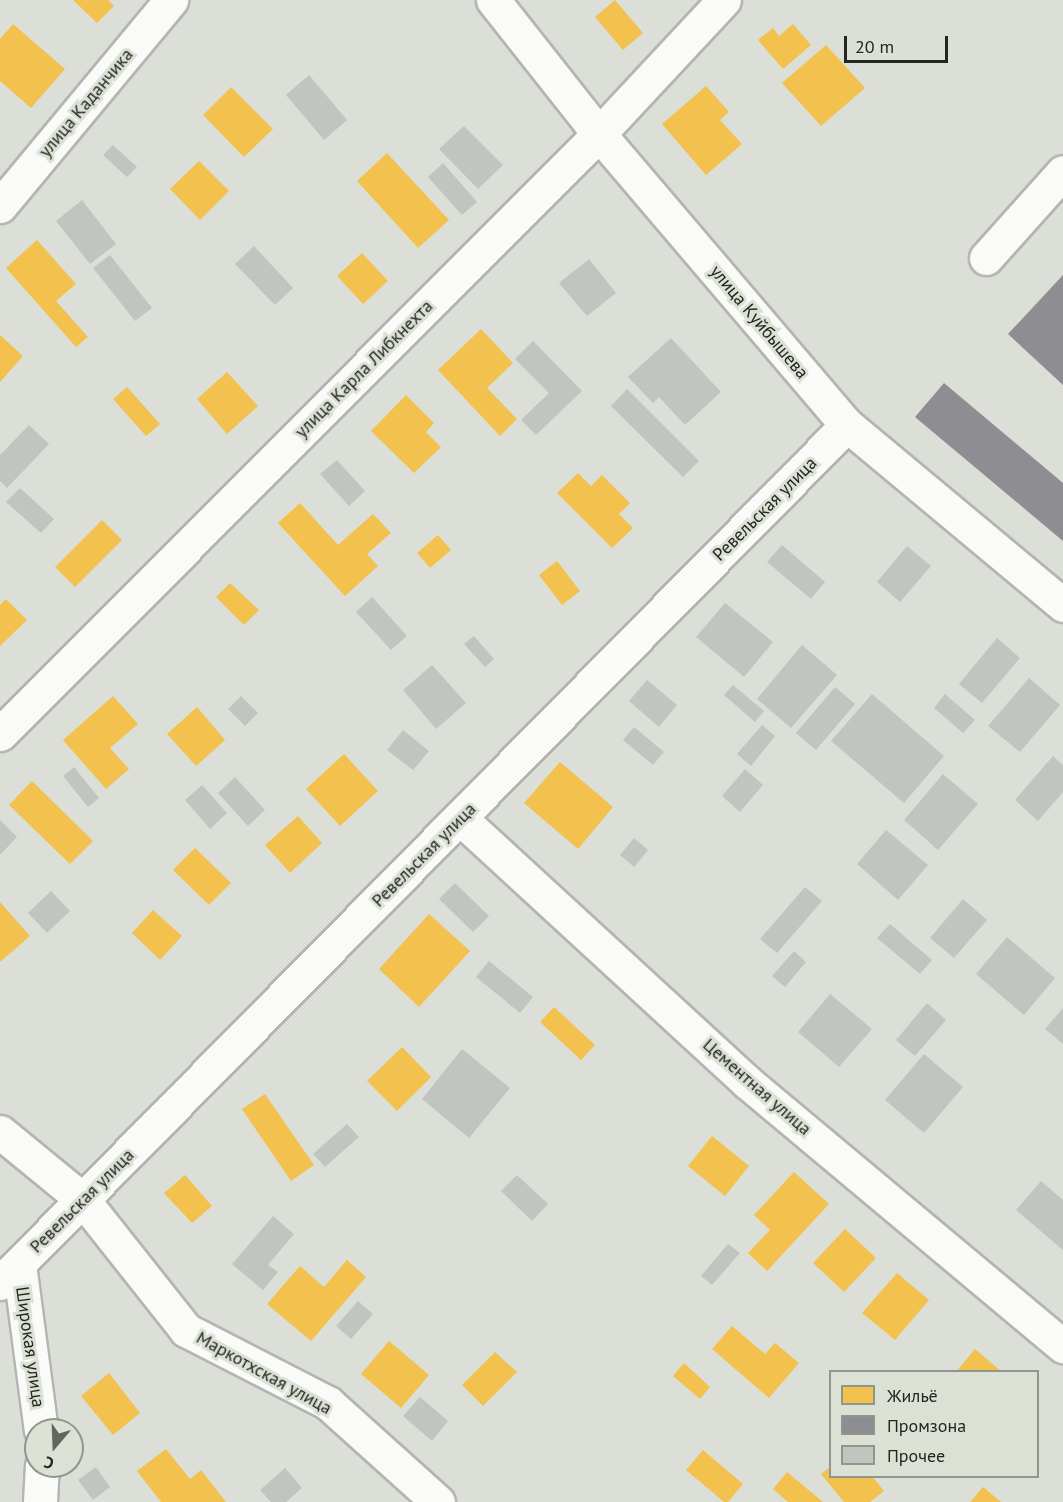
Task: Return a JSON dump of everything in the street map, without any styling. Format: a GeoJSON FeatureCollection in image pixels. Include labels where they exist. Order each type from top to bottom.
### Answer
{"type":"FeatureCollection","features":[{"type":"Feature","properties":{"kind":"street","name":"улица Каданчика"},"geometry":{"type":"LineString","coordinates":[[0,206],[171,0]]}},
{"type":"Feature","properties":{"kind":"street","name":"улица Куйбышева"},"geometry":{"type":"LineString","coordinates":[[493,0],[599,134],[847,426],[1063,605]]}},
{"type":"Feature","properties":{"kind":"street","name":"улица Карла Либкнехта"},"geometry":{"type":"LineString","coordinates":[[0,734],[599,134],[724,0]]}},
{"type":"Feature","properties":{"kind":"street"},"geometry":{"type":"LineString","coordinates":[[986,258],[1063,172]]}},
{"type":"Feature","properties":{"kind":"street","name":"Ревельская улица"},"geometry":{"type":"LineString","coordinates":[[10,1274],[847,426]]}},
{"type":"Feature","properties":{"kind":"street","name":"Цементная улица"},"geometry":{"type":"LineString","coordinates":[[460,818],[747,1082],[1063,1346]]}},
{"type":"Feature","properties":{"kind":"street","name":"Маркотхская улица"},"geometry":{"type":"LineString","coordinates":[[0,1132],[83,1200],[186,1330],[328,1404],[438,1502]]}},
{"type":"Feature","properties":{"kind":"street","name":"Широкая улица"},"geometry":{"type":"LineString","coordinates":[[10,1274],[39,1418]]}},
{"type":"Feature","properties":{"kind":"street"},"geometry":{"type":"LineString","coordinates":[[40,1502],[41,1478]]}},
{"type":"Feature","properties":{"kind":"building: Жильё"},"geometry":{"type":"Polygon","coordinates":[[[73,0],[108,0],[114,6],[97,23],[73,0]]]}},
{"type":"Feature","properties":{"kind":"building: Жильё"},"geometry":{"type":"Polygon","coordinates":[[[615,0],[643,33],[623,50],[595,17],[615,0]]]}},
{"type":"Feature","properties":{"kind":"building: Жильё"},"geometry":{"type":"Polygon","coordinates":[[[13,24],[65,69],[31,108],[0,81],[0,39],[13,24]]]}},
{"type":"Feature","properties":{"kind":"building: Жильё"},"geometry":{"type":"Polygon","coordinates":[[[793,24],[811,45],[783,69],[758,40],[773,28],[779,36],[793,24]]]}},
{"type":"Feature","properties":{"kind":"building: Жильё"},"geometry":{"type":"Polygon","coordinates":[[[826,45],[865,88],[821,126],[782,83],[826,45]]]}},
{"type":"Feature","properties":{"kind":"building: Жильё"},"geometry":{"type":"Polygon","coordinates":[[[706,86],[729,112],[720,120],[742,144],[706,175],[662,124],[706,86]]]}},
{"type":"Feature","properties":{"kind":"building: Жильё"},"geometry":{"type":"Polygon","coordinates":[[[231,87],[273,129],[244,157],[203,115],[231,87]]]}},
{"type":"Feature","properties":{"kind":"building: Жильё"},"geometry":{"type":"Polygon","coordinates":[[[387,153],[449,220],[418,248],[357,181],[387,153]]]}},
{"type":"Feature","properties":{"kind":"building: Жильё"},"geometry":{"type":"Polygon","coordinates":[[[199,161],[229,191],[200,220],[170,189],[199,161]]]}},
{"type":"Feature","properties":{"kind":"building: Жильё"},"geometry":{"type":"Polygon","coordinates":[[[37,240],[76,284],[56,301],[88,337],[76,347],[6,268],[37,240]]]}},
{"type":"Feature","properties":{"kind":"building: Жильё"},"geometry":{"type":"Polygon","coordinates":[[[362,253],[388,281],[363,304],[337,276],[362,253]]]}},
{"type":"Feature","properties":{"kind":"building: Жильё"},"geometry":{"type":"Polygon","coordinates":[[[481,329],[513,363],[487,388],[517,419],[500,436],[438,370],[481,329]]]}},
{"type":"Feature","properties":{"kind":"building: Жильё"},"geometry":{"type":"Polygon","coordinates":[[[0,335],[23,356],[0,382],[0,335]]]}},
{"type":"Feature","properties":{"kind":"building: Жильё"},"geometry":{"type":"Polygon","coordinates":[[[227,372],[258,406],[227,434],[197,399],[227,372]]]}},
{"type":"Feature","properties":{"kind":"building: Жильё"},"geometry":{"type":"Polygon","coordinates":[[[127,387],[160,424],[146,436],[113,399],[127,387]]]}},
{"type":"Feature","properties":{"kind":"building: Жильё"},"geometry":{"type":"Polygon","coordinates":[[[406,395],[434,423],[426,432],[441,447],[414,473],[371,431],[406,395]]]}},
{"type":"Feature","properties":{"kind":"building: Жильё"},"geometry":{"type":"Polygon","coordinates":[[[578,473],[591,486],[602,475],[630,503],[619,514],[633,528],[612,548],[557,493],[578,473]]]}},
{"type":"Feature","properties":{"kind":"building: Жильё"},"geometry":{"type":"Polygon","coordinates":[[[300,503],[338,545],[373,514],[391,533],[367,554],[378,566],[345,596],[278,523],[300,503]]]}},
{"type":"Feature","properties":{"kind":"building: Жильё"},"geometry":{"type":"Polygon","coordinates":[[[102,520],[122,540],[75,587],[55,567],[102,520]]]}},
{"type":"Feature","properties":{"kind":"building: Жильё"},"geometry":{"type":"Polygon","coordinates":[[[438,535],[451,550],[430,568],[417,553],[438,535]]]}},
{"type":"Feature","properties":{"kind":"building: Жильё"},"geometry":{"type":"Polygon","coordinates":[[[557,561],[580,591],[562,605],[539,575],[557,561]]]}},
{"type":"Feature","properties":{"kind":"building: Жильё"},"geometry":{"type":"Polygon","coordinates":[[[230,583],[259,610],[244,625],[216,597],[230,583]]]}},
{"type":"Feature","properties":{"kind":"building: Жильё"},"geometry":{"type":"Polygon","coordinates":[[[6,599],[27,620],[0,646],[0,605],[6,599]]]}},
{"type":"Feature","properties":{"kind":"building: Жильё"},"geometry":{"type":"Polygon","coordinates":[[[113,696],[138,724],[110,748],[129,769],[106,789],[63,740],[113,696]]]}},
{"type":"Feature","properties":{"kind":"building: Жильё"},"geometry":{"type":"Polygon","coordinates":[[[197,707],[225,740],[196,766],[167,734],[197,707]]]}},
{"type":"Feature","properties":{"kind":"building: Жильё"},"geometry":{"type":"Polygon","coordinates":[[[344,754],[378,791],[340,826],[306,789],[344,754]]]}},
{"type":"Feature","properties":{"kind":"building: Жильё"},"geometry":{"type":"Polygon","coordinates":[[[560,762],[613,807],[578,849],[524,803],[560,762]]]}},
{"type":"Feature","properties":{"kind":"building: Жильё"},"geometry":{"type":"Polygon","coordinates":[[[32,781],[93,841],[70,864],[9,805],[32,781]]]}},
{"type":"Feature","properties":{"kind":"building: Жильё"},"geometry":{"type":"Polygon","coordinates":[[[298,816],[322,843],[290,873],[265,845],[298,816]]]}},
{"type":"Feature","properties":{"kind":"building: Жильё"},"geometry":{"type":"Polygon","coordinates":[[[195,848],[231,883],[209,905],[173,870],[195,848]]]}},
{"type":"Feature","properties":{"kind":"building: Жильё"},"geometry":{"type":"Polygon","coordinates":[[[0,902],[30,936],[0,962],[0,902]]]}},
{"type":"Feature","properties":{"kind":"building: Жильё"},"geometry":{"type":"Polygon","coordinates":[[[153,910],[182,936],[160,960],[132,933],[153,910]]]}},
{"type":"Feature","properties":{"kind":"building: Жильё"},"geometry":{"type":"Polygon","coordinates":[[[429,914],[470,951],[419,1007],[379,969],[429,914]]]}},
{"type":"Feature","properties":{"kind":"building: Жильё"},"geometry":{"type":"Polygon","coordinates":[[[554,1007],[595,1045],[581,1060],[540,1022],[554,1007]]]}},
{"type":"Feature","properties":{"kind":"building: Жильё"},"geometry":{"type":"Polygon","coordinates":[[[402,1047],[431,1077],[397,1111],[367,1081],[402,1047]]]}},
{"type":"Feature","properties":{"kind":"building: Жильё"},"geometry":{"type":"Polygon","coordinates":[[[265,1094],[314,1165],[291,1181],[242,1109],[265,1094]]]}},
{"type":"Feature","properties":{"kind":"building: Жильё"},"geometry":{"type":"Polygon","coordinates":[[[712,1136],[749,1166],[725,1196],[688,1166],[712,1136]]]}},
{"type":"Feature","properties":{"kind":"building: Жильё"},"geometry":{"type":"Polygon","coordinates":[[[794,1172],[829,1204],[767,1271],[748,1253],[770,1230],[754,1215],[794,1172]]]}},
{"type":"Feature","properties":{"kind":"building: Жильё"},"geometry":{"type":"Polygon","coordinates":[[[185,1175],[212,1206],[192,1223],[164,1193],[185,1175]]]}},
{"type":"Feature","properties":{"kind":"building: Жильё"},"geometry":{"type":"Polygon","coordinates":[[[845,1229],[876,1258],[844,1292],[813,1263],[845,1229]]]}},
{"type":"Feature","properties":{"kind":"building: Жильё"},"geometry":{"type":"Polygon","coordinates":[[[347,1260],[366,1277],[311,1341],[267,1304],[300,1266],[324,1287],[347,1260]]]}},
{"type":"Feature","properties":{"kind":"building: Жильё"},"geometry":{"type":"Polygon","coordinates":[[[897,1273],[929,1300],[895,1340],[862,1313],[897,1273]]]}},
{"type":"Feature","properties":{"kind":"building: Жильё"},"geometry":{"type":"Polygon","coordinates":[[[732,1326],[765,1354],[775,1343],[799,1363],[769,1398],[712,1349],[732,1326]]]}},
{"type":"Feature","properties":{"kind":"building: Жильё"},"geometry":{"type":"Polygon","coordinates":[[[389,1341],[429,1375],[401,1408],[361,1374],[389,1341]]]}},
{"type":"Feature","properties":{"kind":"building: Жильё"},"geometry":{"type":"Polygon","coordinates":[[[975,1349],[1000,1370],[958,1370],[975,1349]]]}},
{"type":"Feature","properties":{"kind":"building: Жильё"},"geometry":{"type":"Polygon","coordinates":[[[495,1352],[517,1372],[483,1406],[462,1385],[495,1352]]]}},
{"type":"Feature","properties":{"kind":"building: Жильё"},"geometry":{"type":"Polygon","coordinates":[[[684,1363],[710,1387],[700,1399],[673,1376],[684,1363]]]}},
{"type":"Feature","properties":{"kind":"building: Жильё"},"geometry":{"type":"Polygon","coordinates":[[[109,1373],[140,1413],[113,1435],[81,1396],[109,1373]]]}},
{"type":"Feature","properties":{"kind":"building: Жильё"},"geometry":{"type":"Polygon","coordinates":[[[166,1449],[190,1479],[201,1470],[226,1502],[161,1502],[137,1471],[166,1449]]]}},
{"type":"Feature","properties":{"kind":"building: Жильё"},"geometry":{"type":"Polygon","coordinates":[[[703,1450],[743,1484],[728,1502],[724,1502],[686,1470],[703,1450]]]}},
{"type":"Feature","properties":{"kind":"building: Жильё"},"geometry":{"type":"Polygon","coordinates":[[[829,1468],[829,1478],[874,1478],[884,1491],[870,1502],[844,1502],[821,1474],[829,1468]]]}},
{"type":"Feature","properties":{"kind":"building: Жильё"},"geometry":{"type":"Polygon","coordinates":[[[787,1472],[823,1502],[788,1502],[773,1489],[787,1472]]]}},
{"type":"Feature","properties":{"kind":"building: Жильё"},"geometry":{"type":"Polygon","coordinates":[[[983,1487],[1001,1502],[970,1502],[983,1487]]]}},
{"type":"Feature","properties":{"kind":"building: Промзона"},"geometry":{"type":"Polygon","coordinates":[[[1063,275],[1063,385],[1008,334],[1063,275]]]}},
{"type":"Feature","properties":{"kind":"building: Промзона"},"geometry":{"type":"Polygon","coordinates":[[[944,383],[1063,483],[1063,541],[915,417],[944,383]]]}},
{"type":"Feature","properties":{"kind":"building: Прочее"},"geometry":{"type":"Polygon","coordinates":[[[309,75],[347,120],[324,140],[286,95],[309,75]]]}},
{"type":"Feature","properties":{"kind":"building: Прочее"},"geometry":{"type":"Polygon","coordinates":[[[464,126],[503,165],[478,189],[439,149],[464,126]]]}},
{"type":"Feature","properties":{"kind":"building: Прочее"},"geometry":{"type":"Polygon","coordinates":[[[113,145],[137,167],[127,177],[103,155],[113,145]]]}},
{"type":"Feature","properties":{"kind":"building: Прочее"},"geometry":{"type":"Polygon","coordinates":[[[443,163],[477,202],[462,215],[428,177],[443,163]]]}},
{"type":"Feature","properties":{"kind":"building: Прочее"},"geometry":{"type":"Polygon","coordinates":[[[82,200],[116,244],[90,264],[56,221],[82,200]]]}},
{"type":"Feature","properties":{"kind":"building: Прочее"},"geometry":{"type":"Polygon","coordinates":[[[254,246],[293,288],[275,305],[235,264],[254,246]]]}},
{"type":"Feature","properties":{"kind":"building: Прочее"},"geometry":{"type":"Polygon","coordinates":[[[110,255],[152,308],[135,321],[93,268],[110,255]]]}},
{"type":"Feature","properties":{"kind":"building: Прочее"},"geometry":{"type":"Polygon","coordinates":[[[589,259],[616,293],[587,316],[559,283],[589,259]]]}},
{"type":"Feature","properties":{"kind":"building: Прочее"},"geometry":{"type":"Polygon","coordinates":[[[671,338],[721,392],[685,425],[659,397],[653,403],[628,377],[671,338]]]}},
{"type":"Feature","properties":{"kind":"building: Прочее"},"geometry":{"type":"Polygon","coordinates":[[[533,341],[582,391],[536,435],[521,420],[549,393],[515,359],[533,341]]]}},
{"type":"Feature","properties":{"kind":"building: Прочее"},"geometry":{"type":"Polygon","coordinates":[[[627,389],[699,461],[683,477],[611,406],[627,389]]]}},
{"type":"Feature","properties":{"kind":"building: Прочее"},"geometry":{"type":"Polygon","coordinates":[[[29,425],[49,444],[7,488],[0,481],[0,455],[29,425]]]}},
{"type":"Feature","properties":{"kind":"building: Прочее"},"geometry":{"type":"Polygon","coordinates":[[[337,460],[365,491],[349,506],[320,474],[337,460]]]}},
{"type":"Feature","properties":{"kind":"building: Прочее"},"geometry":{"type":"Polygon","coordinates":[[[20,488],[54,519],[41,533],[6,502],[20,488]]]}},
{"type":"Feature","properties":{"kind":"building: Прочее"},"geometry":{"type":"Polygon","coordinates":[[[782,545],[825,582],[811,599],[767,562],[782,545]]]}},
{"type":"Feature","properties":{"kind":"building: Прочее"},"geometry":{"type":"Polygon","coordinates":[[[907,546],[931,566],[900,602],[877,582],[907,546]]]}},
{"type":"Feature","properties":{"kind":"building: Прочее"},"geometry":{"type":"Polygon","coordinates":[[[372,597],[407,636],[391,650],[356,612],[372,597]]]}},
{"type":"Feature","properties":{"kind":"building: Прочее"},"geometry":{"type":"Polygon","coordinates":[[[725,603],[773,642],[744,677],[696,637],[725,603]]]}},
{"type":"Feature","properties":{"kind":"building: Прочее"},"geometry":{"type":"Polygon","coordinates":[[[474,636],[494,659],[485,667],[464,644],[474,636]]]}},
{"type":"Feature","properties":{"kind":"building: Прочее"},"geometry":{"type":"Polygon","coordinates":[[[997,638],[1020,658],[982,703],[959,684],[997,638]]]}},
{"type":"Feature","properties":{"kind":"building: Прочее"},"geometry":{"type":"Polygon","coordinates":[[[802,645],[837,675],[791,728],[757,699],[802,645]]]}},
{"type":"Feature","properties":{"kind":"building: Прочее"},"geometry":{"type":"Polygon","coordinates":[[[432,665],[466,703],[436,729],[403,690],[432,665]]]}},
{"type":"Feature","properties":{"kind":"building: Прочее"},"geometry":{"type":"Polygon","coordinates":[[[1029,678],[1060,705],[1020,752],[988,726],[1029,678]]]}},
{"type":"Feature","properties":{"kind":"building: Прочее"},"geometry":{"type":"Polygon","coordinates":[[[647,680],[677,705],[659,727],[629,701],[647,680]]]}},
{"type":"Feature","properties":{"kind":"building: Прочее"},"geometry":{"type":"Polygon","coordinates":[[[733,685],[764,711],[755,722],[724,695],[733,685]]]}},
{"type":"Feature","properties":{"kind":"building: Прочее"},"geometry":{"type":"Polygon","coordinates":[[[835,687],[855,704],[816,750],[796,733],[835,687]]]}},
{"type":"Feature","properties":{"kind":"building: Прочее"},"geometry":{"type":"Polygon","coordinates":[[[872,694],[944,756],[904,803],[831,741],[872,694]]]}},
{"type":"Feature","properties":{"kind":"building: Прочее"},"geometry":{"type":"Polygon","coordinates":[[[945,694],[975,720],[963,733],[934,708],[945,694]]]}},
{"type":"Feature","properties":{"kind":"building: Прочее"},"geometry":{"type":"Polygon","coordinates":[[[241,696],[258,713],[245,726],[228,709],[241,696]]]}},
{"type":"Feature","properties":{"kind":"building: Прочее"},"geometry":{"type":"Polygon","coordinates":[[[762,725],[775,736],[751,766],[737,754],[762,725]]]}},
{"type":"Feature","properties":{"kind":"building: Прочее"},"geometry":{"type":"Polygon","coordinates":[[[634,727],[664,752],[653,765],[623,740],[634,727]]]}},
{"type":"Feature","properties":{"kind":"building: Прочее"},"geometry":{"type":"Polygon","coordinates":[[[403,730],[429,751],[413,770],[387,750],[403,730]]]}},
{"type":"Feature","properties":{"kind":"building: Прочее"},"geometry":{"type":"Polygon","coordinates":[[[1053,756],[1063,765],[1063,792],[1038,821],[1015,800],[1053,756]]]}},
{"type":"Feature","properties":{"kind":"building: Прочее"},"geometry":{"type":"Polygon","coordinates":[[[74,767],[99,798],[88,807],[63,776],[74,767]]]}},
{"type":"Feature","properties":{"kind":"building: Прочее"},"geometry":{"type":"Polygon","coordinates":[[[745,769],[763,785],[740,812],[722,796],[745,769]]]}},
{"type":"Feature","properties":{"kind":"building: Прочее"},"geometry":{"type":"Polygon","coordinates":[[[943,774],[978,804],[938,850],[904,820],[943,774]]]}},
{"type":"Feature","properties":{"kind":"building: Прочее"},"geometry":{"type":"Polygon","coordinates":[[[235,777],[265,810],[248,826],[218,793],[235,777]]]}},
{"type":"Feature","properties":{"kind":"building: Прочее"},"geometry":{"type":"Polygon","coordinates":[[[202,785],[227,813],[210,829],[185,800],[202,785]]]}},
{"type":"Feature","properties":{"kind":"building: Прочее"},"geometry":{"type":"Polygon","coordinates":[[[0,820],[17,837],[0,855],[0,820]]]}},
{"type":"Feature","properties":{"kind":"building: Прочее"},"geometry":{"type":"Polygon","coordinates":[[[886,830],[928,865],[898,900],[857,864],[886,830]]]}},
{"type":"Feature","properties":{"kind":"building: Прочее"},"geometry":{"type":"Polygon","coordinates":[[[634,838],[648,850],[634,867],[620,855],[634,838]]]}},
{"type":"Feature","properties":{"kind":"building: Прочее"},"geometry":{"type":"Polygon","coordinates":[[[455,883],[489,916],[473,932],[439,899],[455,883]]]}},
{"type":"Feature","properties":{"kind":"building: Прочее"},"geometry":{"type":"Polygon","coordinates":[[[805,887],[822,901],[777,953],[760,939],[805,887]]]}},
{"type":"Feature","properties":{"kind":"building: Прочее"},"geometry":{"type":"Polygon","coordinates":[[[51,891],[70,911],[47,933],[28,913],[51,891]]]}},
{"type":"Feature","properties":{"kind":"building: Прочее"},"geometry":{"type":"Polygon","coordinates":[[[963,899],[987,920],[954,958],[930,938],[963,899]]]}},
{"type":"Feature","properties":{"kind":"building: Прочее"},"geometry":{"type":"Polygon","coordinates":[[[890,924],[932,960],[920,974],[877,938],[890,924]]]}},
{"type":"Feature","properties":{"kind":"building: Прочее"},"geometry":{"type":"Polygon","coordinates":[[[1007,937],[1055,978],[1024,1015],[976,974],[1007,937]]]}},
{"type":"Feature","properties":{"kind":"building: Прочее"},"geometry":{"type":"Polygon","coordinates":[[[794,951],[806,962],[785,987],[772,976],[794,951]]]}},
{"type":"Feature","properties":{"kind":"building: Прочее"},"geometry":{"type":"Polygon","coordinates":[[[489,961],[533,997],[520,1013],[476,977],[489,961]]]}},
{"type":"Feature","properties":{"kind":"building: Прочее"},"geometry":{"type":"Polygon","coordinates":[[[830,994],[872,1029],[839,1067],[798,1032],[830,994]]]}},
{"type":"Feature","properties":{"kind":"building: Прочее"},"geometry":{"type":"Polygon","coordinates":[[[927,1003],[946,1020],[915,1056],[896,1040],[927,1003]]]}},
{"type":"Feature","properties":{"kind":"building: Прочее"},"geometry":{"type":"Polygon","coordinates":[[[1063,1008],[1063,1044],[1045,1029],[1063,1008]]]}},
{"type":"Feature","properties":{"kind":"building: Прочее"},"geometry":{"type":"Polygon","coordinates":[[[462,1049],[510,1088],[469,1138],[422,1099],[462,1049]]]}},
{"type":"Feature","properties":{"kind":"building: Прочее"},"geometry":{"type":"Polygon","coordinates":[[[924,1054],[963,1087],[924,1133],[885,1100],[924,1054]]]}},
{"type":"Feature","properties":{"kind":"building: Прочее"},"geometry":{"type":"Polygon","coordinates":[[[347,1124],[359,1137],[325,1167],[313,1154],[347,1124]]]}},
{"type":"Feature","properties":{"kind":"building: Прочее"},"geometry":{"type":"Polygon","coordinates":[[[517,1175],[548,1204],[532,1221],[501,1191],[517,1175]]]}},
{"type":"Feature","properties":{"kind":"building: Прочее"},"geometry":{"type":"Polygon","coordinates":[[[1041,1181],[1063,1200],[1063,1250],[1016,1210],[1041,1181]]]}},
{"type":"Feature","properties":{"kind":"building: Прочее"},"geometry":{"type":"Polygon","coordinates":[[[273,1216],[294,1234],[268,1265],[278,1272],[263,1290],[232,1264],[273,1216]]]}},
{"type":"Feature","properties":{"kind":"building: Прочее"},"geometry":{"type":"Polygon","coordinates":[[[728,1244],[740,1253],[712,1285],[701,1276],[728,1244]]]}},
{"type":"Feature","properties":{"kind":"building: Прочее"},"geometry":{"type":"Polygon","coordinates":[[[358,1301],[373,1314],[351,1339],[336,1326],[358,1301]]]}},
{"type":"Feature","properties":{"kind":"building: Прочее"},"geometry":{"type":"Polygon","coordinates":[[[420,1397],[448,1421],[432,1441],[403,1416],[420,1397]]]}},
{"type":"Feature","properties":{"kind":"building: Прочее"},"geometry":{"type":"Polygon","coordinates":[[[96,1467],[110,1487],[93,1500],[78,1480],[84,1478],[96,1467]]]}},
{"type":"Feature","properties":{"kind":"building: Прочее"},"geometry":{"type":"Polygon","coordinates":[[[285,1468],[302,1488],[286,1502],[271,1502],[260,1490],[285,1468]]]}}]}
